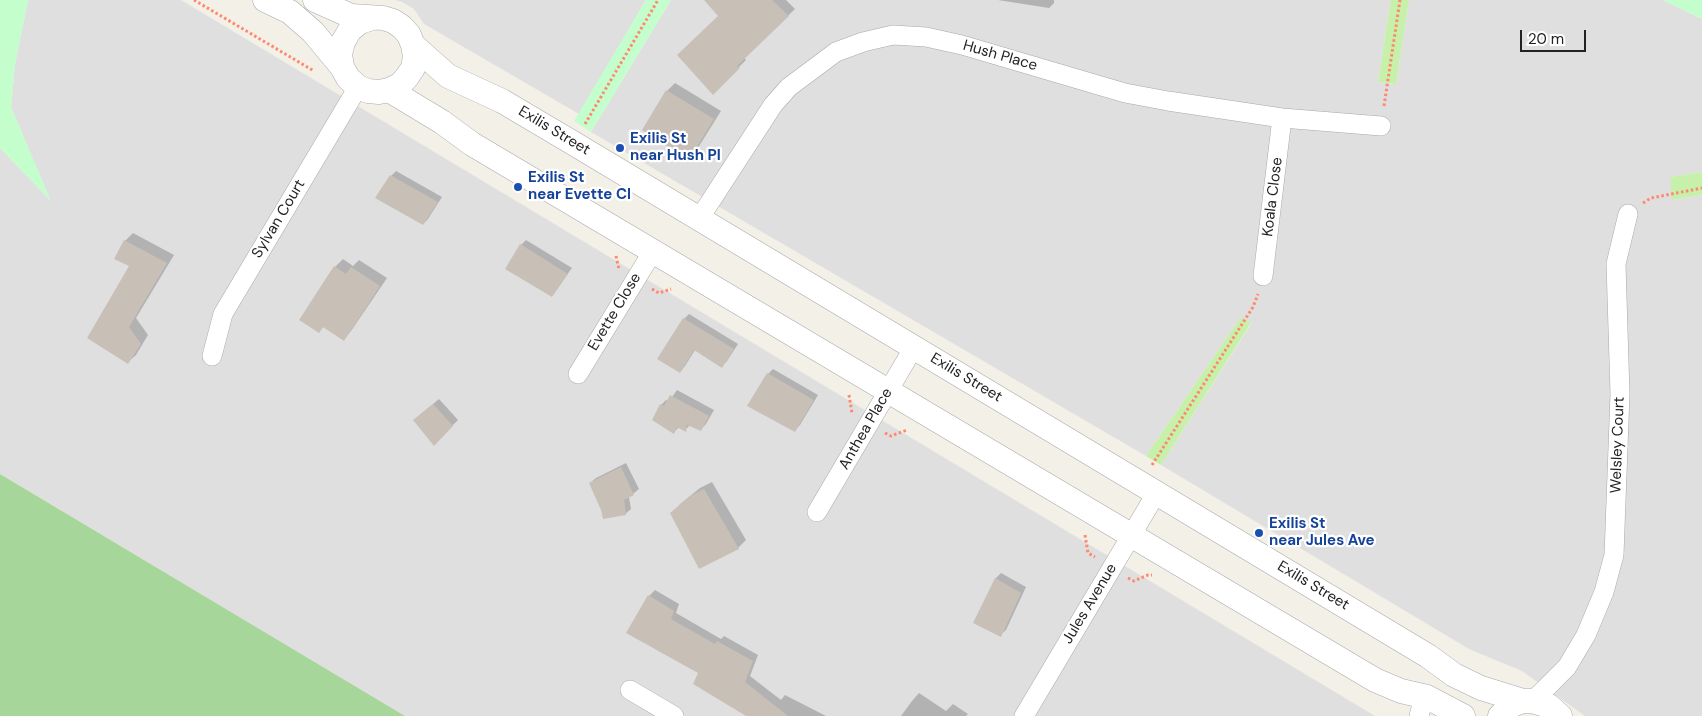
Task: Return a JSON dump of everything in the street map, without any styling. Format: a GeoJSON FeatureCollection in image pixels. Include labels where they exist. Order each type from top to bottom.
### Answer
{"type":"FeatureCollection","features":[{"type":"Feature","properties":{"kind":"street"},"geometry":{"type":"LineString","coordinates":[[265,0],[290,12],[313,32],[342,67],[348,78],[358,87],[368,91],[390,90],[408,78],[414,62],[413,45]]}},
{"type":"Feature","properties":{"kind":"street","name":"Exilis Street"},"geometry":{"type":"LineString","coordinates":[[315,0],[351,16],[388,20],[402,27],[409,35],[413,45],[448,76],[502,101],[573,143],[1149,487],[1428,656],[1454,675],[1481,688],[1527,701],[1541,702],[1558,714]]}},
{"type":"Feature","properties":{"kind":"street"},"geometry":{"type":"LineString","coordinates":[[342,67],[340,54],[343,42],[350,30],[360,22],[372,18]]}},
{"type":"Feature","properties":{"kind":"street","name":"Hush Place"},"geometry":{"type":"LineString","coordinates":[[700,219],[773,105],[789,87],[836,52],[863,42],[893,35],[926,37],[962,44],[1125,93],[1282,118],[1381,126]]}},
{"type":"Feature","properties":{"kind":"street","name":"Sylvan Court"},"geometry":{"type":"LineString","coordinates":[[212,356],[223,314],[358,87]]}},
{"type":"Feature","properties":{"kind":"street"},"geometry":{"type":"LineString","coordinates":[[390,90],[442,122],[472,144],[1375,680],[1401,692],[1421,706],[1463,716]]}},
{"type":"Feature","properties":{"kind":"street","name":"Koala Close"},"geometry":{"type":"LineString","coordinates":[[1263,276],[1282,118]]}},
{"type":"Feature","properties":{"kind":"street","name":"Welsley Court"},"geometry":{"type":"LineString","coordinates":[[1527,701],[1545,689],[1567,667],[1586,635],[1601,600],[1614,555],[1620,394],[1616,264],[1628,214]]}},
{"type":"Feature","properties":{"kind":"street","name":"Evette Close"},"geometry":{"type":"LineString","coordinates":[[578,374],[652,251]]}},
{"type":"Feature","properties":{"kind":"street","name":"Anthea Place"},"geometry":{"type":"LineString","coordinates":[[817,512],[914,347]]}},
{"type":"Feature","properties":{"kind":"street","name":"Jules Avenue"},"geometry":{"type":"LineString","coordinates":[[1024,716],[1131,535],[1149,487]]}},
{"type":"Feature","properties":{"kind":"street","name":"Welsley Court"},"geometry":{"type":"LineString","coordinates":[[1558,714],[1560,691],[1567,667]]}},
{"type":"Feature","properties":{"kind":"street"},"geometry":{"type":"LineString","coordinates":[[630,690],[674,716]]}},
{"type":"Feature","properties":{"kind":"street"},"geometry":{"type":"LineString","coordinates":[[1500,716],[1512,705],[1527,701]]}},
{"type":"Feature","properties":{"kind":"path"},"geometry":{"type":"LineString","coordinates":[[573,143],[658,0]]}},
{"type":"Feature","properties":{"kind":"path"},"geometry":{"type":"LineString","coordinates":[[1381,126],[1400,0]]}},
{"type":"Feature","properties":{"kind":"path"},"geometry":{"type":"LineString","coordinates":[[1628,214],[1651,198],[1702,188]]}},
{"type":"Feature","properties":{"kind":"path"},"geometry":{"type":"LineString","coordinates":[[1149,487],[1253,307],[1263,276]]}},
{"type":"Feature","properties":{"kind":"shaded area"},"geometry":{"type":"Polygon","coordinates":[[[28,0],[181,0],[1375,716],[405,716],[0,474],[0,148],[50,200],[11,107],[15,64],[28,0]]]}},
{"type":"Feature","properties":{"kind":"shaded area"},"geometry":{"type":"Polygon","coordinates":[[[395,0],[646,0],[579,114],[424,24],[414,9],[395,0]]]}},
{"type":"Feature","properties":{"kind":"shaded area"},"geometry":{"type":"Polygon","coordinates":[[[671,0],[1391,0],[1378,82],[1396,84],[1409,0],[1663,0],[1702,19],[1702,172],[1671,177],[1673,200],[1702,195],[1702,716],[1585,716],[1522,671],[1469,649],[1161,465],[1251,324],[1241,317],[1146,456],[591,132],[671,0]]]}},
{"type":"Feature","properties":{"kind":"green space"},"geometry":{"type":"Polygon","coordinates":[[[0,0],[28,0],[15,64],[11,107],[51,201],[0,148],[0,0]]]}},
{"type":"Feature","properties":{"kind":"green space"},"geometry":{"type":"Polygon","coordinates":[[[646,0],[671,0],[591,132],[574,121],[646,0]]]}},
{"type":"Feature","properties":{"kind":"green space"},"geometry":{"type":"Polygon","coordinates":[[[1391,0],[1409,0],[1396,84],[1378,82],[1391,0]]]}},
{"type":"Feature","properties":{"kind":"green space"},"geometry":{"type":"Polygon","coordinates":[[[1663,0],[1702,0],[1702,19],[1663,0]]]}},
{"type":"Feature","properties":{"kind":"green space"},"geometry":{"type":"Polygon","coordinates":[[[1702,172],[1702,195],[1672,200],[1670,177],[1702,172]]]}},
{"type":"Feature","properties":{"kind":"green space"},"geometry":{"type":"Polygon","coordinates":[[[1241,317],[1251,323],[1161,465],[1146,456],[1241,317]]]}},
{"type":"Feature","properties":{"kind":"green space"},"geometry":{"type":"Polygon","coordinates":[[[0,474],[405,716],[0,716],[0,474]]]}},
{"type":"Feature","properties":{"kind":"building"},"geometry":{"type":"Polygon","coordinates":[[[704,0],[772,0],[789,16],[737,66],[740,68],[713,95],[677,55],[718,16],[704,0]]]}},
{"type":"Feature","properties":{"kind":"building"},"geometry":{"type":"Polygon","coordinates":[[[666,90],[714,119],[689,160],[642,130],[666,90]]]}},
{"type":"Feature","properties":{"kind":"building"},"geometry":{"type":"Polygon","coordinates":[[[390,175],[438,202],[423,225],[375,198],[390,175]]]}},
{"type":"Feature","properties":{"kind":"building"},"geometry":{"type":"Polygon","coordinates":[[[124,240],[167,263],[129,327],[141,344],[128,364],[87,338],[129,266],[114,259],[124,240]]]}},
{"type":"Feature","properties":{"kind":"building"},"geometry":{"type":"Polygon","coordinates":[[[520,244],[568,274],[552,297],[505,269],[520,244]]]}},
{"type":"Feature","properties":{"kind":"building"},"geometry":{"type":"Polygon","coordinates":[[[334,266],[346,274],[351,267],[380,286],[344,341],[323,327],[319,333],[299,320],[334,266]]]}},
{"type":"Feature","properties":{"kind":"building"},"geometry":{"type":"Polygon","coordinates":[[[683,318],[734,349],[722,368],[694,350],[680,373],[657,359],[683,318]]]}},
{"type":"Feature","properties":{"kind":"building"},"geometry":{"type":"Polygon","coordinates":[[[767,373],[814,400],[795,432],[747,406],[767,373]]]}},
{"type":"Feature","properties":{"kind":"building"},"geometry":{"type":"Polygon","coordinates":[[[670,395],[709,416],[701,431],[687,425],[686,432],[677,427],[674,434],[652,420],[660,404],[664,406],[670,395]]]}},
{"type":"Feature","properties":{"kind":"building"},"geometry":{"type":"Polygon","coordinates":[[[433,404],[453,426],[434,446],[413,420],[433,404]]]}},
{"type":"Feature","properties":{"kind":"building"},"geometry":{"type":"Polygon","coordinates":[[[621,467],[634,495],[624,500],[626,515],[603,519],[589,483],[621,467]]]}},
{"type":"Feature","properties":{"kind":"building"},"geometry":{"type":"Polygon","coordinates":[[[704,489],[739,549],[699,569],[670,513],[690,496],[704,489]]]}},
{"type":"Feature","properties":{"kind":"building"},"geometry":{"type":"Polygon","coordinates":[[[995,578],[1021,593],[1001,637],[973,623],[995,578]]]}},
{"type":"Feature","properties":{"kind":"building"},"geometry":{"type":"Polygon","coordinates":[[[648,595],[674,611],[671,619],[715,644],[717,641],[753,661],[745,682],[788,716],[746,716],[693,684],[698,673],[626,633],[648,595]]]}},
{"type":"Feature","properties":{"kind":"place","name":"Exilis St near Hush Pl"},"geometry":{"type":"Point","coordinates":[620,148]}},
{"type":"Feature","properties":{"kind":"place","name":"Exilis St near Evette Cl"},"geometry":{"type":"Point","coordinates":[518,187]}},
{"type":"Feature","properties":{"kind":"place","name":"Exilis St near Jules Ave"},"geometry":{"type":"Point","coordinates":[1259,533]}}]}
